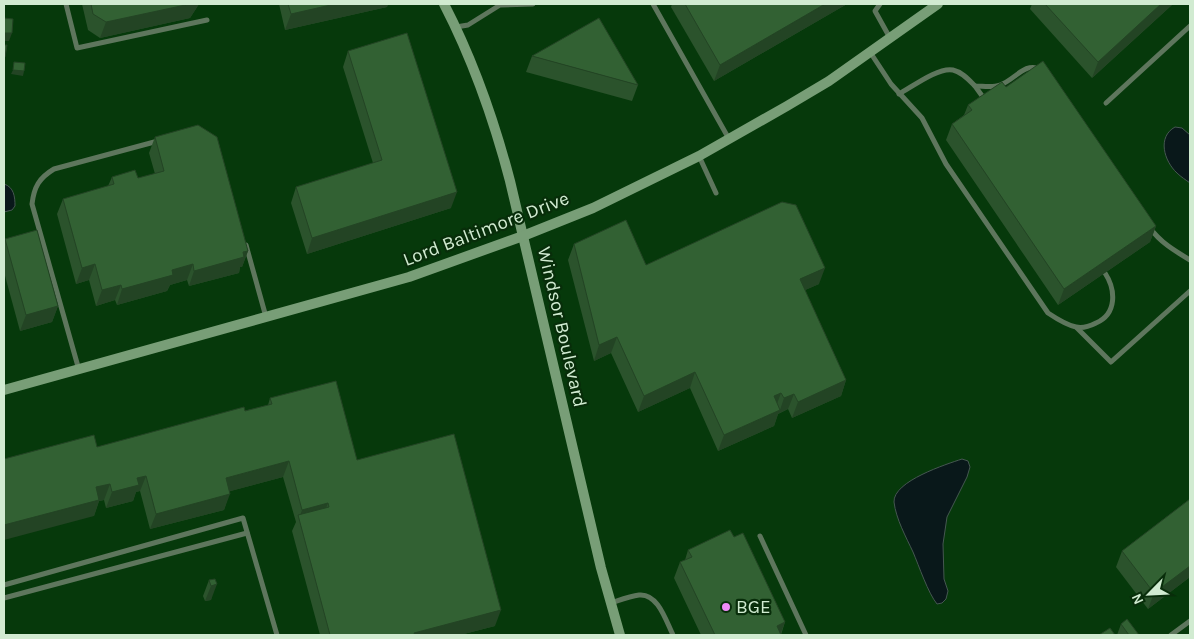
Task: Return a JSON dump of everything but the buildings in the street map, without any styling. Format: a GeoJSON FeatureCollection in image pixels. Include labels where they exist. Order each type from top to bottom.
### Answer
{"type":"FeatureCollection","features":[{"type":"Feature","properties":{"kind":"main road","name":"Windsor Boulevard"},"geometry":{"type":"LineString","coordinates":[[444,4],[479,81],[498,134],[601,568],[620,635]]}},
{"type":"Feature","properties":{"kind":"main road","name":"Lord Baltimore Drive"},"geometry":{"type":"LineString","coordinates":[[4,390],[79,371],[409,278],[593,208],[729,140],[829,81],[938,4]]}},
{"type":"Feature","properties":{"kind":"lane"},"geometry":{"type":"LineString","coordinates":[[66,4],[77,48],[207,20]]}},
{"type":"Feature","properties":{"kind":"lane"},"geometry":{"type":"LineString","coordinates":[[456,27],[468,25],[499,4],[533,4]]}},
{"type":"Feature","properties":{"kind":"lane"},"geometry":{"type":"LineString","coordinates":[[653,4],[729,140]]}},
{"type":"Feature","properties":{"kind":"lane"},"geometry":{"type":"LineString","coordinates":[[880,4],[875,11],[890,38]]}},
{"type":"Feature","properties":{"kind":"lane"},"geometry":{"type":"LineString","coordinates":[[1106,103],[1190,26]]}},
{"type":"Feature","properties":{"kind":"lane"},"geometry":{"type":"LineString","coordinates":[[870,52],[899,94],[922,118],[946,164],[1048,313],[1078,328],[1111,362],[1190,291]]}},
{"type":"Feature","properties":{"kind":"lane"},"geometry":{"type":"LineString","coordinates":[[975,86],[1000,85],[1026,68],[1034,67],[1044,71]]}},
{"type":"Feature","properties":{"kind":"lane"},"geometry":{"type":"LineString","coordinates":[[899,94],[940,71],[952,70],[963,75],[975,86],[988,103]]}},
{"type":"Feature","properties":{"kind":"lane"},"geometry":{"type":"LineString","coordinates":[[79,371],[32,204],[35,186],[46,174],[54,169],[169,138]]}},
{"type":"Feature","properties":{"kind":"lane"},"geometry":{"type":"LineString","coordinates":[[699,156],[716,193]]}},
{"type":"Feature","properties":{"kind":"lane"},"geometry":{"type":"LineString","coordinates":[[1148,226],[1168,246],[1190,260]]}},
{"type":"Feature","properties":{"kind":"lane"},"geometry":{"type":"LineString","coordinates":[[244,236],[266,318]]}},
{"type":"Feature","properties":{"kind":"lane"},"geometry":{"type":"LineString","coordinates":[[1078,328],[1089,327],[1100,322],[1108,313],[1112,303],[1112,290],[1109,280],[1104,273]]}},
{"type":"Feature","properties":{"kind":"lane"},"geometry":{"type":"LineString","coordinates":[[4,585],[243,518],[277,635]]}},
{"type":"Feature","properties":{"kind":"lane"},"geometry":{"type":"LineString","coordinates":[[4,598],[247,533]]}},
{"type":"Feature","properties":{"kind":"lane"},"geometry":{"type":"LineString","coordinates":[[760,536],[806,635]]}},
{"type":"Feature","properties":{"kind":"lane"},"geometry":{"type":"LineString","coordinates":[[611,603],[640,595],[647,596],[661,609],[673,635]]}},
{"type":"Feature","properties":{"kind":"lane"},"geometry":{"type":"LineString","coordinates":[[1171,635],[1190,621]]}},
{"type":"Feature","properties":{"kind":"shaded area"},"geometry":{"type":"Polygon","coordinates":[[[1175,127],[1182,128],[1190,135],[1190,183],[1172,168],[1164,149],[1164,143],[1169,131],[1175,127]]]}},
{"type":"Feature","properties":{"kind":"shaded area"},"geometry":{"type":"Polygon","coordinates":[[[4,184],[12,190],[15,206],[12,210],[4,212],[4,184]]]}},
{"type":"Feature","properties":{"kind":"shaded area"},"geometry":{"type":"Polygon","coordinates":[[[962,459],[968,461],[970,467],[947,517],[943,544],[944,579],[948,591],[946,599],[942,603],[937,604],[927,586],[902,528],[894,502],[896,494],[911,480],[962,459]]]}},
{"type":"Feature","properties":{"kind":"place","name":"BGE"},"geometry":{"type":"Point","coordinates":[726,607]}}]}
